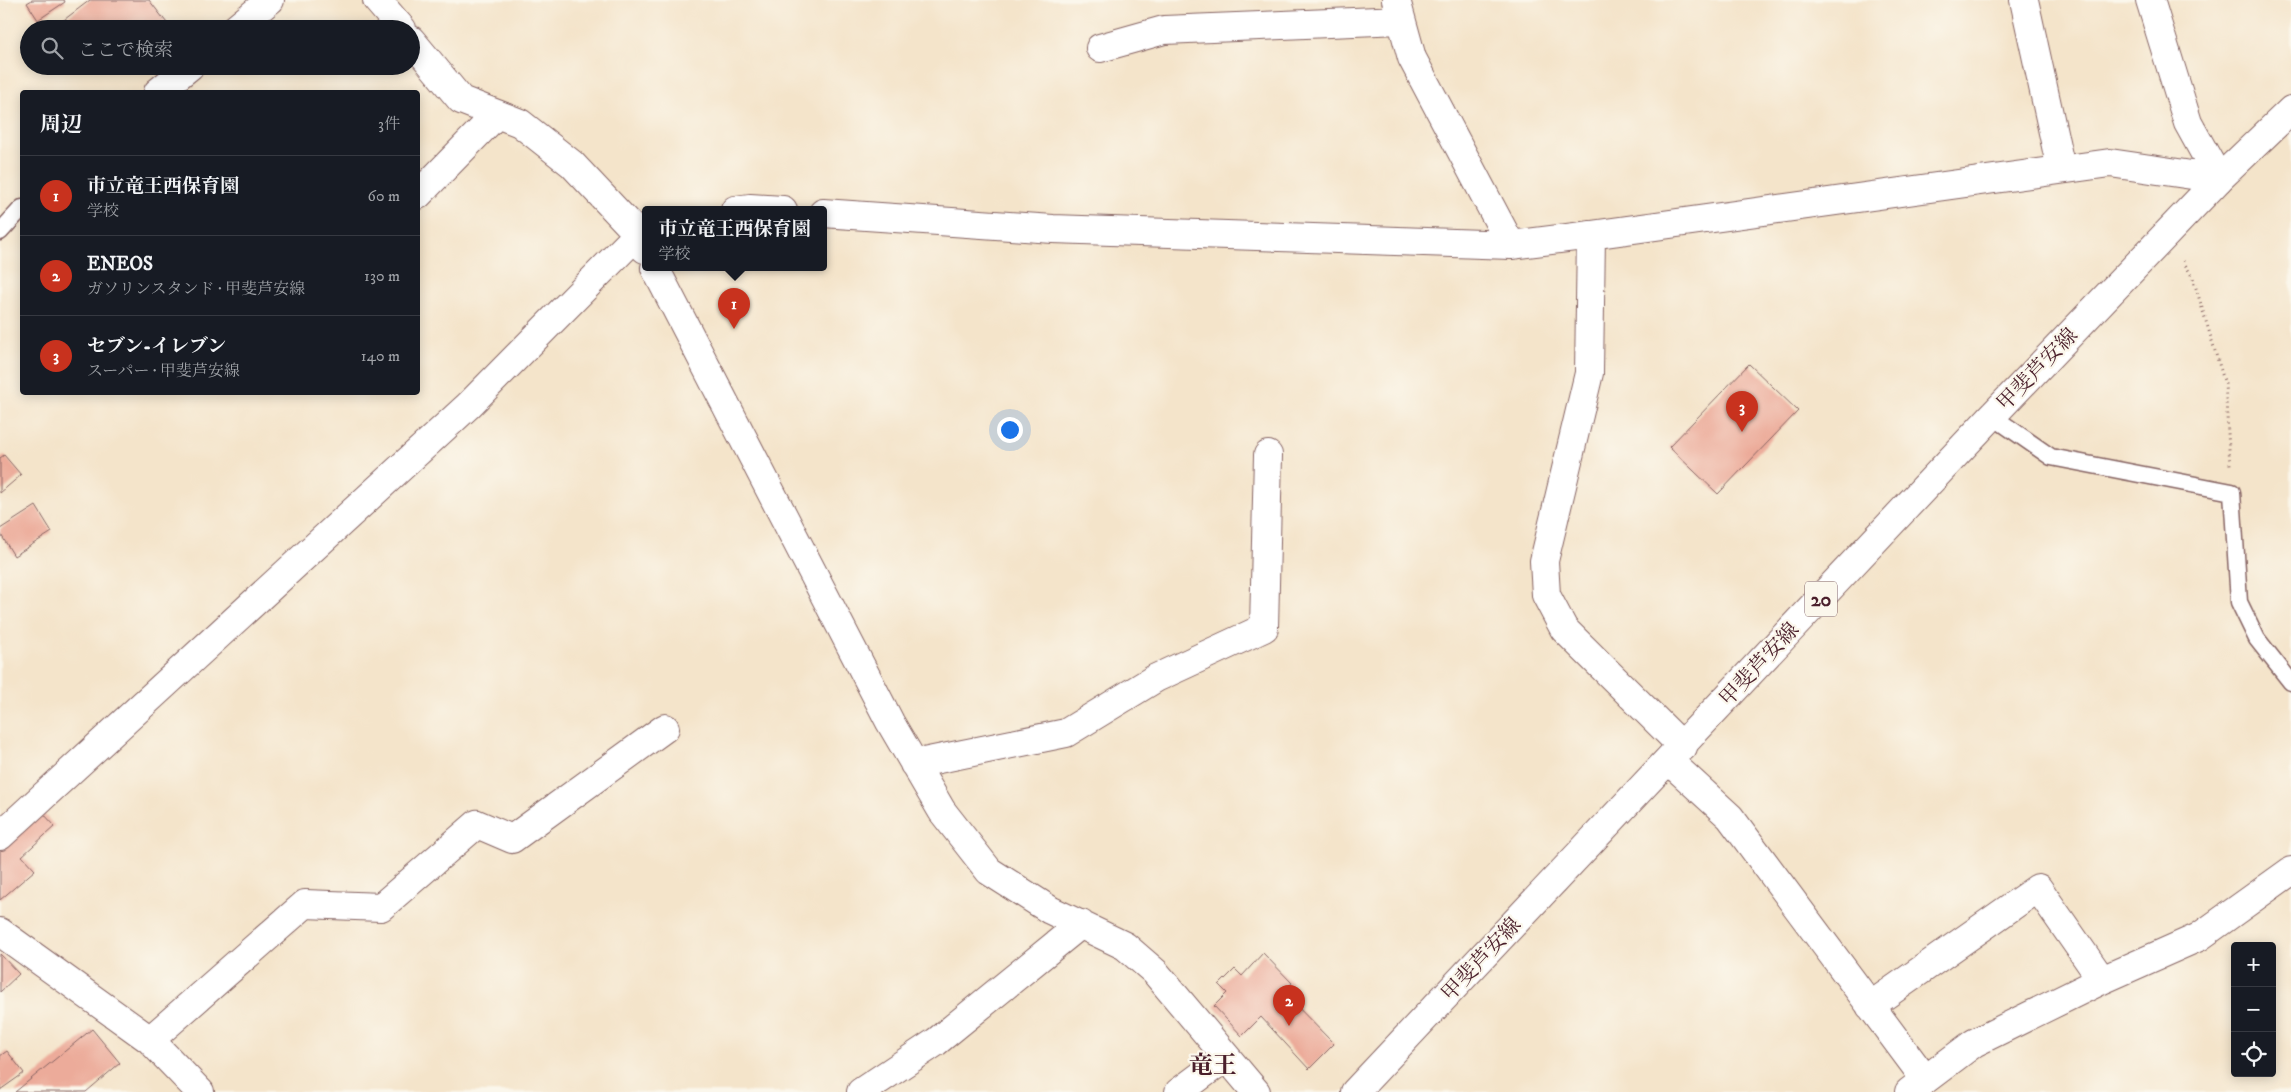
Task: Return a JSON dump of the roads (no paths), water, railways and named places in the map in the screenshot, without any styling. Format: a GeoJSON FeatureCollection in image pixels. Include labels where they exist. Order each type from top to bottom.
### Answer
{"type":"FeatureCollection","features":[{"type":"Feature","properties":{"kind":"street"},"geometry":{"type":"LineString","coordinates":[[246,20],[270,0]]}},
{"type":"Feature","properties":{"kind":"street"},"geometry":{"type":"LineString","coordinates":[[377,0],[394,20]]}},
{"type":"Feature","properties":{"kind":"street"},"geometry":{"type":"LineString","coordinates":[[2024,0],[2061,170]]}},
{"type":"Feature","properties":{"kind":"street"},"geometry":{"type":"LineString","coordinates":[[2150,0],[2188,123],[2219,179]]}},
{"type":"Feature","properties":{"kind":"street"},"geometry":{"type":"LineString","coordinates":[[1100,48],[1164,30],[1399,10],[1412,58],[1511,245]]}},
{"type":"Feature","properties":{"kind":"street"},"geometry":{"type":"LineString","coordinates":[[420,51],[461,100],[520,123],[572,164],[642,237]]}},
{"type":"Feature","properties":{"kind":"street"},"geometry":{"type":"LineString","coordinates":[[160,90],[179,75]]}},
{"type":"Feature","properties":{"kind":"street"},"geometry":{"type":"LineString","coordinates":[[420,193],[496,114]]}},
{"type":"Feature","properties":{"kind":"street","name":"甲斐芦安線"},"geometry":{"type":"LineString","coordinates":[[1355,1092],[2167,232],[2219,179],[2288,116]]}},
{"type":"Feature","properties":{"kind":"street"},"geometry":{"type":"LineString","coordinates":[[827,213],[1053,229],[1511,245],[2110,163],[2219,179]]}},
{"type":"Feature","properties":{"kind":"street"},"geometry":{"type":"LineString","coordinates":[[1591,235],[1589,373],[1544,561],[1546,594],[1564,629],[1730,817],[1870,1006],[1917,1086],[1974,1043],[2102,980],[2199,937],[2291,872]]}},
{"type":"Feature","properties":{"kind":"street"},"geometry":{"type":"LineString","coordinates":[[0,836],[469,405],[642,239]]}},
{"type":"Feature","properties":{"kind":"street"},"geometry":{"type":"LineString","coordinates":[[657,271],[890,722],[942,811],[989,871],[1050,910],[1125,946],[1155,972],[1256,1092]]}},
{"type":"Feature","properties":{"kind":"street"},"geometry":{"type":"LineString","coordinates":[[914,764],[1066,733],[1156,678],[1264,628],[1268,455]]}},
{"type":"Feature","properties":{"kind":"street"},"geometry":{"type":"LineString","coordinates":[[150,1040],[305,904],[381,907],[477,824],[512,839],[665,728]]}},
{"type":"Feature","properties":{"kind":"street"},"geometry":{"type":"LineString","coordinates":[[1870,1006],[2038,888],[2102,980]]}},
{"type":"Feature","properties":{"kind":"street"},"geometry":{"type":"LineString","coordinates":[[861,1092],[936,1042],[1081,924]]}},
{"type":"Feature","properties":{"kind":"street"},"geometry":{"type":"LineString","coordinates":[[0,932],[150,1040],[200,1092]]}},
{"type":"Feature","properties":{"kind":"street"},"geometry":{"type":"LineString","coordinates":[[1178,1092],[1226,1057]]}},
{"type":"Feature","properties":{"kind":"lane"},"geometry":{"type":"LineString","coordinates":[[0,232],[20,210]]}},
{"type":"Feature","properties":{"kind":"lane"},"geometry":{"type":"LineString","coordinates":[[1992,416],[2051,457],[2232,492],[2239,602],[2257,638],[2291,682]]}},
{"type":"Feature","properties":{"kind":"place","name":"市立竜王西保育園"},"geometry":{"type":"Point","coordinates":[734,329]}},
{"type":"Feature","properties":{"kind":"place","name":"セブン-イレブン"},"geometry":{"type":"Point","coordinates":[1742,432]}},
{"type":"Feature","properties":{"kind":"place","name":"ENEOS"},"geometry":{"type":"Point","coordinates":[1289,1026]}},
{"type":"Feature","properties":{"kind":"district","name":"竜王"},"geometry":{"type":"Point","coordinates":[1213,1065]}}]}
